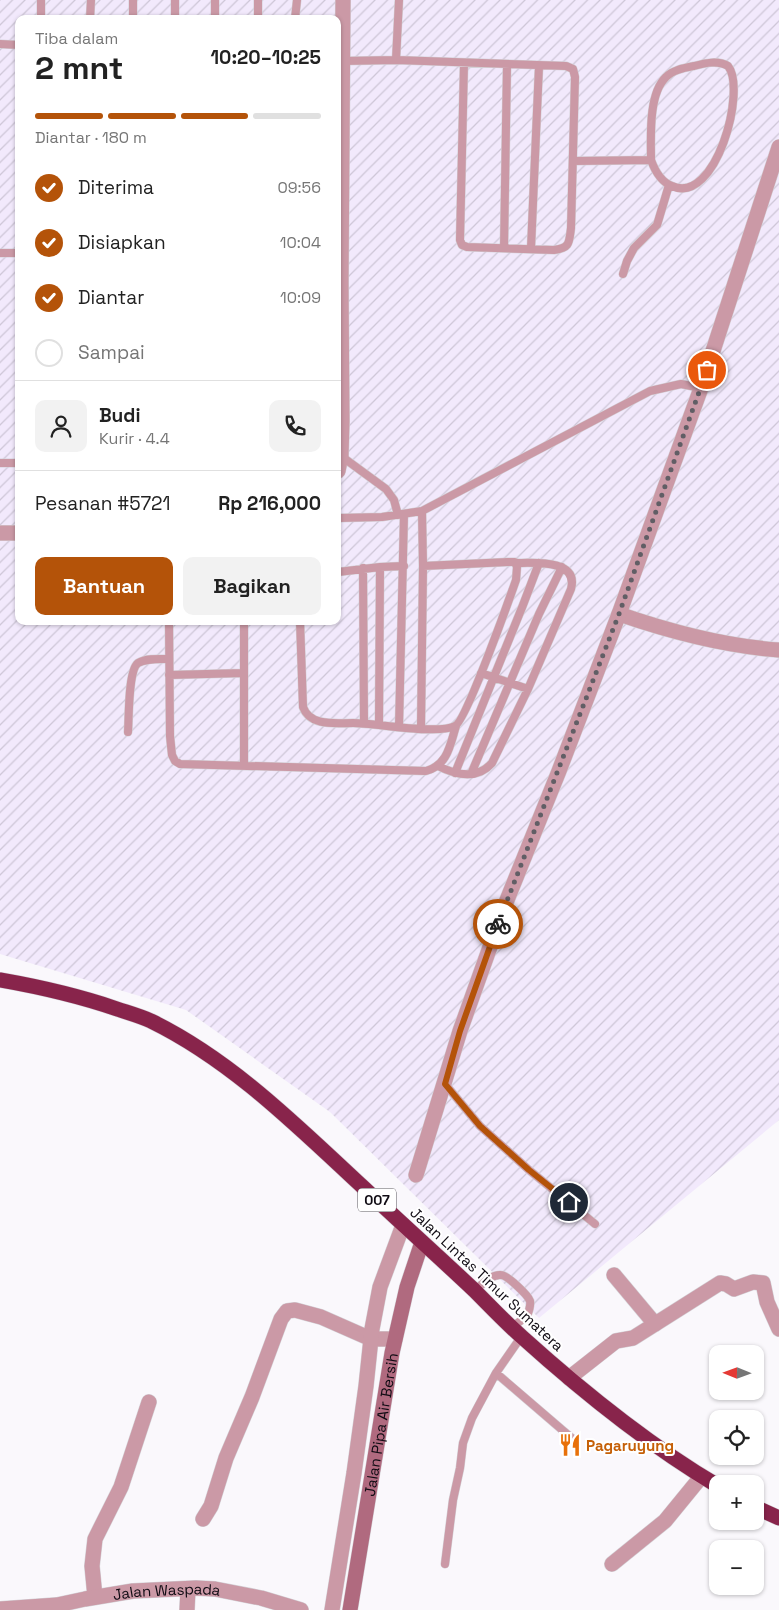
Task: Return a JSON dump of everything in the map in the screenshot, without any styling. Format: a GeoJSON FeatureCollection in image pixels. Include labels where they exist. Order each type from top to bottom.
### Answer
{"type":"FeatureCollection","features":[{"type":"Feature","properties":{"kind":"highway","name":"Jalan Lintas Timur Sumatera"},"geometry":{"type":"LineString","coordinates":[[0,980],[38,986],[95,1001],[148,1020],[200,1048],[250,1086],[324,1151],[516,1332],[569,1378],[640,1435],[709,1481]]}},
{"type":"Feature","properties":{"kind":"highway"},"geometry":{"type":"LineString","coordinates":[[764,1511],[779,1518]]}},
{"type":"Feature","properties":{"kind":"street"},"geometry":{"type":"LineString","coordinates":[[341,135],[343,0]]}},
{"type":"Feature","properties":{"kind":"street"},"geometry":{"type":"LineString","coordinates":[[416,1175],[460,1031],[505,905],[619,614],[701,388],[779,147]]}},
{"type":"Feature","properties":{"kind":"street"},"geometry":{"type":"LineString","coordinates":[[341,283],[341,438]]}},
{"type":"Feature","properties":{"kind":"street"},"geometry":{"type":"LineString","coordinates":[[0,533],[15,533]]}},
{"type":"Feature","properties":{"kind":"street"},"geometry":{"type":"LineString","coordinates":[[619,614],[692,637],[750,648],[779,650]]}},
{"type":"Feature","properties":{"kind":"street"},"geometry":{"type":"LineString","coordinates":[[332,1610],[354,1473],[371,1339],[380,1287],[403,1225]]}},
{"type":"Feature","properties":{"kind":"street","name":"Jalan Pipa Air Bersih"},"geometry":{"type":"LineString","coordinates":[[350,1610],[395,1339],[407,1287],[422,1242]]}},
{"type":"Feature","properties":{"kind":"street"},"geometry":{"type":"LineString","coordinates":[[614,1276],[655,1324]]}},
{"type":"Feature","properties":{"kind":"street"},"geometry":{"type":"LineString","coordinates":[[569,1378],[616,1341],[634,1338],[718,1284],[723,1283],[734,1289],[756,1281],[761,1282],[764,1286],[767,1302],[779,1329]]}},
{"type":"Feature","properties":{"kind":"street"},"geometry":{"type":"LineString","coordinates":[[203,1519],[211,1506],[226,1458],[252,1397],[280,1319],[286,1312],[292,1310],[321,1317],[371,1339],[395,1339]]}},
{"type":"Feature","properties":{"kind":"street"},"geometry":{"type":"LineString","coordinates":[[94,1597],[92,1556],[95,1539],[121,1487],[149,1402]]}},
{"type":"Feature","properties":{"kind":"street"},"geometry":{"type":"LineString","coordinates":[[612,1564],[665,1520],[701,1476]]}},
{"type":"Feature","properties":{"kind":"street"},"geometry":{"type":"LineString","coordinates":[[187,1610],[188,1589]]}},
{"type":"Feature","properties":{"kind":"street","name":"Jalan Waspada"},"geometry":{"type":"LineString","coordinates":[[0,1610],[52,1608],[94,1597],[133,1591],[215,1589],[261,1598],[301,1610]]}},
{"type":"Feature","properties":{"kind":"lane"},"geometry":{"type":"LineString","coordinates":[[41,0],[41,15]]}},
{"type":"Feature","properties":{"kind":"lane"},"geometry":{"type":"LineString","coordinates":[[90,15],[91,0]]}},
{"type":"Feature","properties":{"kind":"lane"},"geometry":{"type":"LineString","coordinates":[[133,0],[133,15]]}},
{"type":"Feature","properties":{"kind":"lane"},"geometry":{"type":"LineString","coordinates":[[175,0],[175,15]]}},
{"type":"Feature","properties":{"kind":"lane"},"geometry":{"type":"LineString","coordinates":[[215,0],[215,15]]}},
{"type":"Feature","properties":{"kind":"lane"},"geometry":{"type":"LineString","coordinates":[[258,0],[258,15]]}},
{"type":"Feature","properties":{"kind":"lane"},"geometry":{"type":"LineString","coordinates":[[295,15],[297,0]]}},
{"type":"Feature","properties":{"kind":"lane"},"geometry":{"type":"LineString","coordinates":[[396,60],[398,0]]}},
{"type":"Feature","properties":{"kind":"lane"},"geometry":{"type":"LineString","coordinates":[[0,44],[15,45]]}},
{"type":"Feature","properties":{"kind":"lane"},"geometry":{"type":"LineString","coordinates":[[342,60],[396,60],[568,66],[574,71],[571,228],[568,244],[563,248],[554,250],[467,247],[462,245],[460,240],[464,63]]}},
{"type":"Feature","properties":{"kind":"lane"},"geometry":{"type":"LineString","coordinates":[[717,62],[728,66],[733,81],[732,107],[723,146],[716,162],[698,184],[682,189],[670,185],[659,176],[651,160],[651,124],[654,104],[663,80],[675,71],[698,65],[717,62]]}},
{"type":"Feature","properties":{"kind":"lane"},"geometry":{"type":"LineString","coordinates":[[504,248],[506,65]]}},
{"type":"Feature","properties":{"kind":"lane"},"geometry":{"type":"LineString","coordinates":[[531,248],[538,66]]}},
{"type":"Feature","properties":{"kind":"lane"},"geometry":{"type":"LineString","coordinates":[[573,160],[651,160]]}},
{"type":"Feature","properties":{"kind":"lane"},"geometry":{"type":"LineString","coordinates":[[623,274],[634,248],[657,225],[670,185]]}},
{"type":"Feature","properties":{"kind":"lane"},"geometry":{"type":"LineString","coordinates":[[0,253],[15,254]]}},
{"type":"Feature","properties":{"kind":"lane"},"geometry":{"type":"LineString","coordinates":[[341,518],[401,515],[422,511],[650,391],[681,384],[701,388]]}},
{"type":"Feature","properties":{"kind":"lane"},"geometry":{"type":"LineString","coordinates":[[341,457],[386,489],[401,515],[404,566],[399,727]]}},
{"type":"Feature","properties":{"kind":"lane"},"geometry":{"type":"LineString","coordinates":[[0,463],[15,463]]}},
{"type":"Feature","properties":{"kind":"lane"},"geometry":{"type":"LineString","coordinates":[[421,728],[422,511]]}},
{"type":"Feature","properties":{"kind":"lane"},"geometry":{"type":"LineString","coordinates":[[423,566],[485,562],[539,563],[562,567],[570,574],[572,585],[528,689],[492,764],[481,772],[471,774],[455,773],[438,766]]}},
{"type":"Feature","properties":{"kind":"lane"},"geometry":{"type":"LineString","coordinates":[[169,625],[170,736],[174,759],[180,764],[422,771],[438,766],[446,754],[456,726],[463,718],[516,580],[516,563]]}},
{"type":"Feature","properties":{"kind":"lane"},"geometry":{"type":"LineString","coordinates":[[455,773],[524,605],[539,563]]}},
{"type":"Feature","properties":{"kind":"lane"},"geometry":{"type":"LineString","coordinates":[[341,572],[363,568],[404,566]]}},
{"type":"Feature","properties":{"kind":"lane"},"geometry":{"type":"LineString","coordinates":[[379,724],[380,567]]}},
{"type":"Feature","properties":{"kind":"lane"},"geometry":{"type":"LineString","coordinates":[[471,774],[539,614],[562,567]]}},
{"type":"Feature","properties":{"kind":"lane"},"geometry":{"type":"LineString","coordinates":[[363,568],[364,723]]}},
{"type":"Feature","properties":{"kind":"lane"},"geometry":{"type":"LineString","coordinates":[[244,625],[244,766]]}},
{"type":"Feature","properties":{"kind":"lane"},"geometry":{"type":"LineString","coordinates":[[300,625],[303,707],[306,715],[312,719],[322,722],[364,723],[399,727],[443,728],[456,726]]}},
{"type":"Feature","properties":{"kind":"lane"},"geometry":{"type":"LineString","coordinates":[[128,732],[132,677],[135,666],[150,659],[169,659]]}},
{"type":"Feature","properties":{"kind":"lane"},"geometry":{"type":"LineString","coordinates":[[481,673],[528,689]]}},
{"type":"Feature","properties":{"kind":"lane"},"geometry":{"type":"LineString","coordinates":[[169,675],[244,674]]}},
{"type":"Feature","properties":{"kind":"lane"},"geometry":{"type":"LineString","coordinates":[[445,1084],[480,1126],[529,1170],[595,1224]]}},
{"type":"Feature","properties":{"kind":"lane"},"geometry":{"type":"LineString","coordinates":[[445,1564],[453,1500],[463,1443],[472,1418],[516,1332],[527,1316],[530,1304],[529,1299],[510,1279],[503,1275],[494,1276],[474,1291]]}},
{"type":"Feature","properties":{"kind":"lane"},"geometry":{"type":"LineString","coordinates":[[496,1373],[574,1440]]}},
{"type":"Feature","properties":{"kind":"shaded area"},"geometry":{"type":"Polygon","coordinates":[[[0,0],[779,0],[779,1120],[539,1318],[330,1112],[186,1010],[0,954],[0,0]]]}},
{"type":"Feature","properties":{"kind":"way so far"},"geometry":{"type":"LineString","coordinates":[[498,924],[619,614],[707,370]]}},
{"type":"Feature","properties":{"kind":"place","name":"Pagaruyung"},"geometry":{"type":"Point","coordinates":[570,1445]}},
{"type":"Feature","properties":{"kind":"route"},"geometry":{"type":"LineString","coordinates":[[498,924],[460,1031],[445,1084],[480,1126],[529,1170],[569,1202]]}}]}
